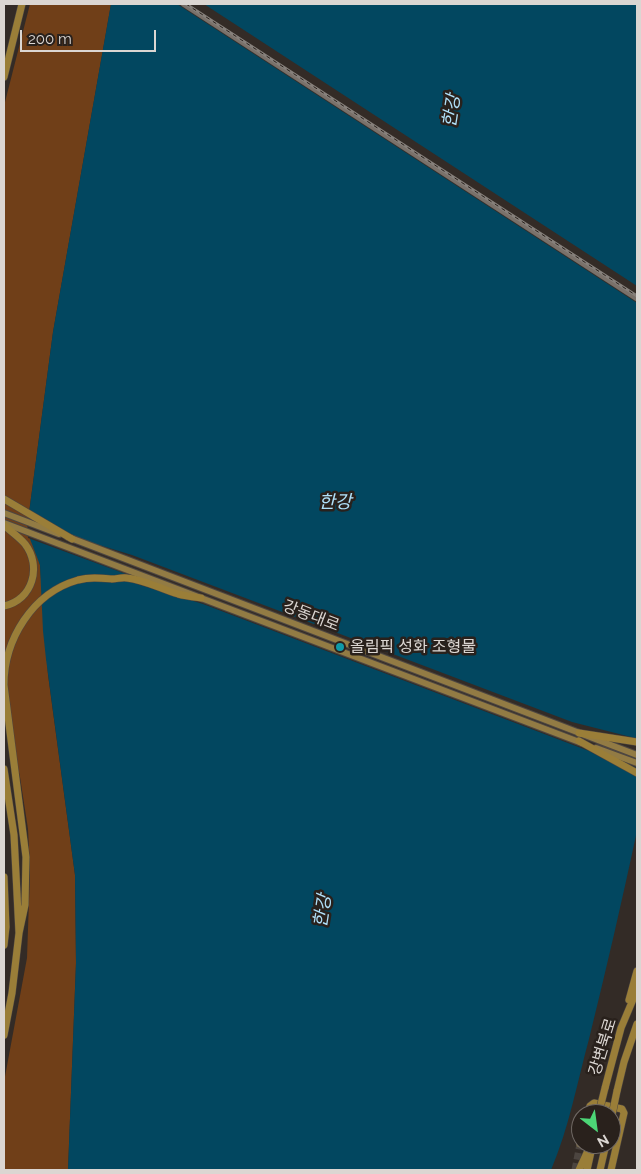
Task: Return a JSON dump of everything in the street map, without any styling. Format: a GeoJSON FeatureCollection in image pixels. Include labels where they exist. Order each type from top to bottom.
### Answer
{"type":"FeatureCollection","features":[{"type":"Feature","properties":{"kind":"highway"},"geometry":{"type":"LineString","coordinates":[[4,77],[22,4]]}},
{"type":"Feature","properties":{"kind":"highway"},"geometry":{"type":"LineString","coordinates":[[4,499],[72,539]]}},
{"type":"Feature","properties":{"kind":"highway"},"geometry":{"type":"LineString","coordinates":[[4,524],[24,543],[32,557],[34,569],[33,579],[28,590],[12,604],[4,606]]}},
{"type":"Feature","properties":{"kind":"highway"},"geometry":{"type":"LineString","coordinates":[[4,1035],[14,984],[19,933],[25,905],[26,856],[12,756],[4,677],[6,661],[15,634],[34,608],[51,592],[88,578],[124,578],[148,583],[178,594],[201,598]]}},
{"type":"Feature","properties":{"kind":"highway"},"geometry":{"type":"LineString","coordinates":[[4,721],[12,756]]}},
{"type":"Feature","properties":{"kind":"highway"},"geometry":{"type":"LineString","coordinates":[[579,733],[637,742]]}},
{"type":"Feature","properties":{"kind":"highway"},"geometry":{"type":"LineString","coordinates":[[579,741],[637,773]]}},
{"type":"Feature","properties":{"kind":"highway"},"geometry":{"type":"LineString","coordinates":[[4,769],[14,836],[19,933]]}},
{"type":"Feature","properties":{"kind":"highway"},"geometry":{"type":"LineString","coordinates":[[4,877],[6,912],[4,945]]}},
{"type":"Feature","properties":{"kind":"highway"},"geometry":{"type":"LineString","coordinates":[[4,903],[6,912]]}},
{"type":"Feature","properties":{"kind":"highway"},"geometry":{"type":"LineString","coordinates":[[621,1028],[637,971]]}},
{"type":"Feature","properties":{"kind":"highway","name":"강변북로"},"geometry":{"type":"LineString","coordinates":[[601,1104],[621,1028],[637,990]]}},
{"type":"Feature","properties":{"kind":"highway","name":"강변북로"},"geometry":{"type":"LineString","coordinates":[[615,1104],[624,1062],[637,1024]]}},
{"type":"Feature","properties":{"kind":"highway"},"geometry":{"type":"LineString","coordinates":[[621,1109],[624,1113],[621,1126]]}},
{"type":"Feature","properties":{"kind":"highway"},"geometry":{"type":"LineString","coordinates":[[579,1170],[587,1154]]}},
{"type":"Feature","properties":{"kind":"highway"},"geometry":{"type":"LineString","coordinates":[[587,1170],[590,1154]]}},
{"type":"Feature","properties":{"kind":"highway"},"geometry":{"type":"LineString","coordinates":[[600,1170],[604,1154]]}},
{"type":"Feature","properties":{"kind":"highway"},"geometry":{"type":"LineString","coordinates":[[611,1170],[615,1154]]}},
{"type":"Feature","properties":{"kind":"main road","name":"강동대로"},"geometry":{"type":"LineString","coordinates":[[4,513],[637,755]]}},
{"type":"Feature","properties":{"kind":"main road","name":"강동대로"},"geometry":{"type":"LineString","coordinates":[[4,524],[637,763]]}},
{"type":"Feature","properties":{"kind":"street"},"geometry":{"type":"LineString","coordinates":[[183,4],[637,299]]}},
{"type":"Feature","properties":{"kind":"shaded area"},"geometry":{"type":"Polygon","coordinates":[[[30,4],[111,4],[53,332],[29,513],[40,565],[48,675],[75,875],[76,963],[68,1170],[4,1170],[4,1082],[27,958],[30,871],[28,829],[20,777],[4,707],[4,106],[30,4]]]}},
{"type":"Feature","properties":{"kind":"water","name":"한강"},"geometry":{"type":"Polygon","coordinates":[[[111,4],[637,4],[637,831],[608,961],[568,1122],[551,1170],[68,1170],[76,963],[75,875],[46,659],[40,565],[30,539],[29,513],[53,332],[111,4]]]}},
{"type":"Feature","properties":{"kind":"pier"},"geometry":{"type":"Polygon","coordinates":[[[177,4],[204,4],[637,286],[637,303],[177,4]]]}},
{"type":"Feature","properties":{"kind":"pier"},"geometry":{"type":"Polygon","coordinates":[[[44,518],[73,537],[132,555],[572,722],[631,737],[637,746],[637,768],[630,765],[637,776],[589,751],[203,604],[137,584],[134,577],[28,538],[27,519],[37,523],[44,518]]]}},
{"type":"Feature","properties":{"kind":"tunnel"},"geometry":{"type":"LineString","coordinates":[[575,1170],[578,1154]]}},
{"type":"Feature","properties":{"kind":"railway"},"geometry":{"type":"LineString","coordinates":[[186,4],[637,296]]}},
{"type":"Feature","properties":{"kind":"place","name":"올림픽 성화 조형물"},"geometry":{"type":"Point","coordinates":[340,647]}}]}
